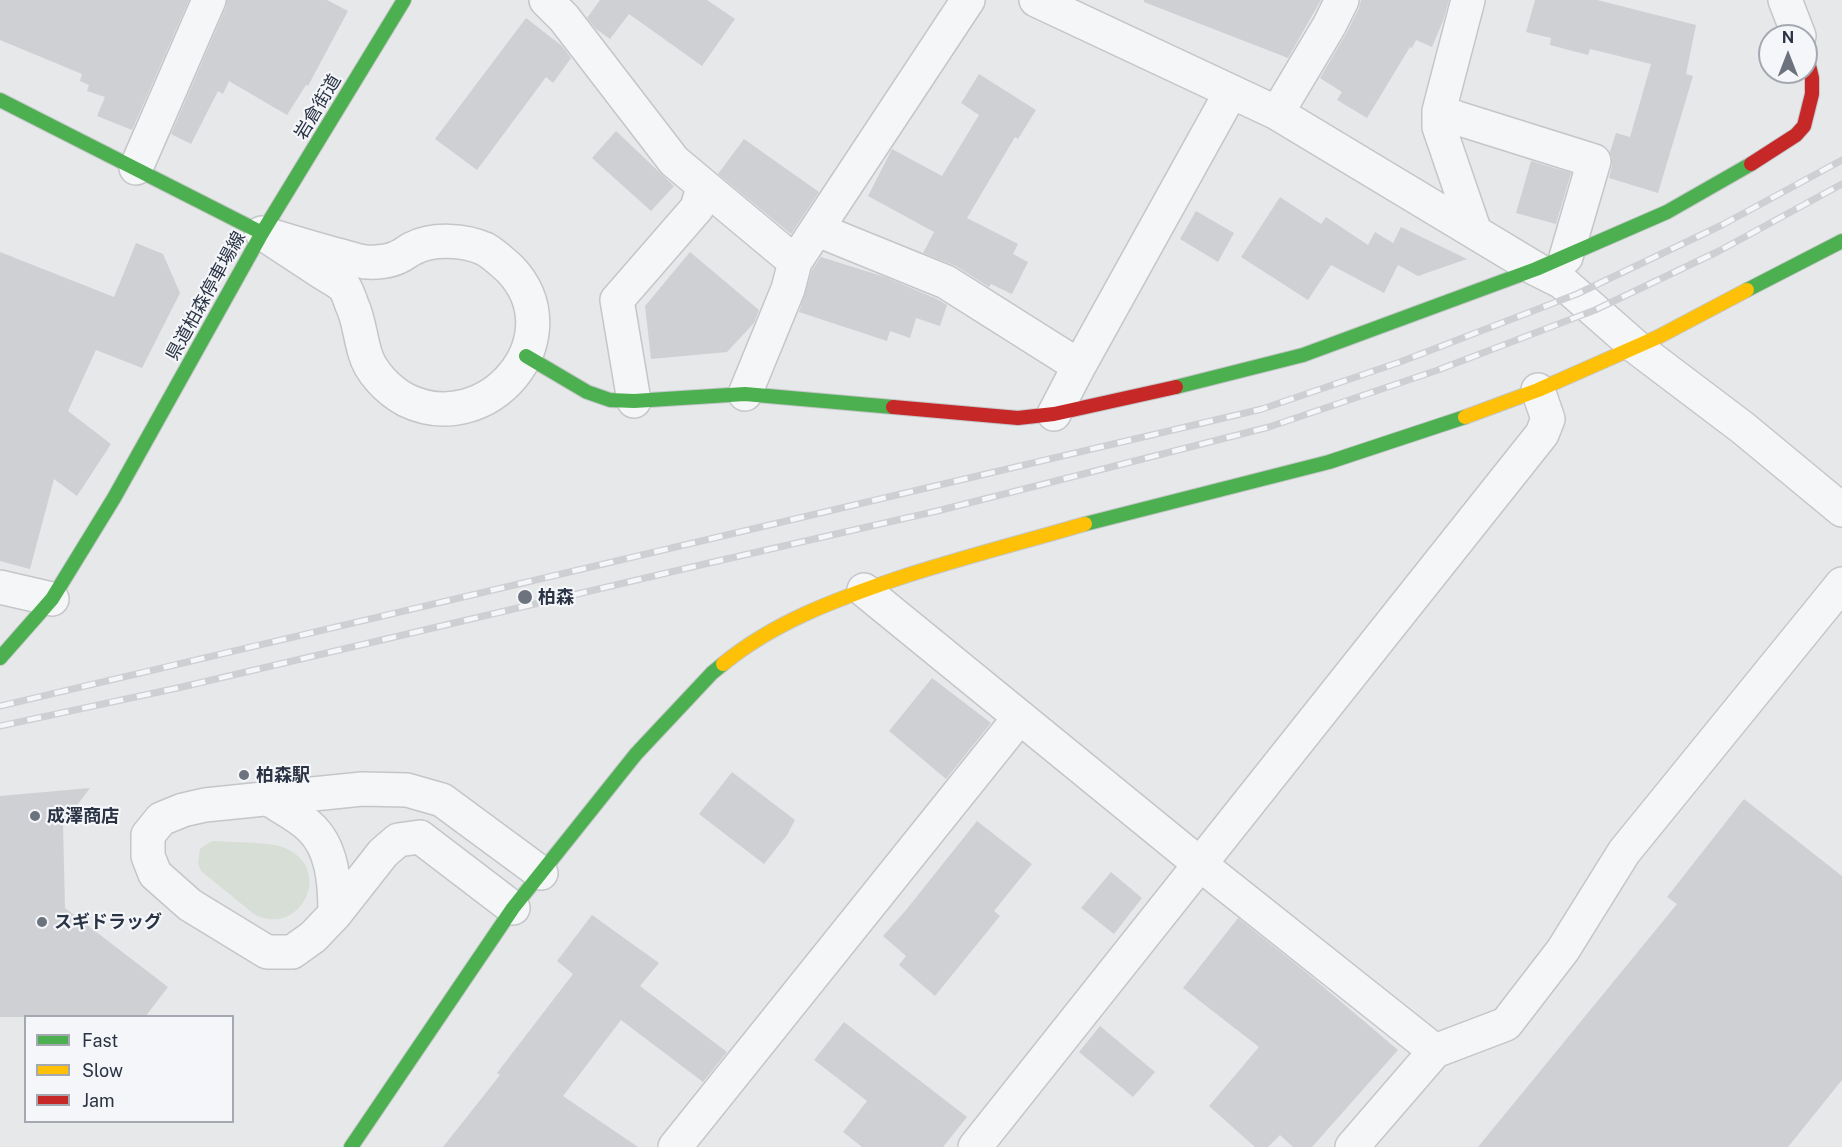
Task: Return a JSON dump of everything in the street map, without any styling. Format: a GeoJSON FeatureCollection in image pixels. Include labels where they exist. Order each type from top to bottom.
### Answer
{"type":"FeatureCollection","features":[{"type":"Feature","properties":{"kind":"street"},"geometry":{"type":"LineString","coordinates":[[135,168],[209,0]]}},
{"type":"Feature","properties":{"kind":"street","name":"岩倉街道"},"geometry":{"type":"LineString","coordinates":[[262,233],[404,0]]}},
{"type":"Feature","properties":{"kind":"street"},"geometry":{"type":"LineString","coordinates":[[745,394],[788,289],[795,262],[968,0]]}},
{"type":"Feature","properties":{"kind":"street"},"geometry":{"type":"LineString","coordinates":[[1036,0],[1276,113],[1475,232],[1551,263],[1562,282],[1636,347],[1743,428],[1842,510]]}},
{"type":"Feature","properties":{"kind":"street"},"geometry":{"type":"LineString","coordinates":[[1276,113],[1329,26],[1342,0]]}},
{"type":"Feature","properties":{"kind":"street"},"geometry":{"type":"LineString","coordinates":[[1468,0],[1439,111],[1439,127],[1475,232]]}},
{"type":"Feature","properties":{"kind":"street"},"geometry":{"type":"LineString","coordinates":[[1785,0],[1794,24]]}},
{"type":"Feature","properties":{"kind":"street"},"geometry":{"type":"LineString","coordinates":[[564,6],[674,161],[795,262]]}},
{"type":"Feature","properties":{"kind":"street"},"geometry":{"type":"LineString","coordinates":[[526,356],[587,392],[610,400],[634,401],[745,394],[1018,418],[1054,414],[1196,383],[1303,355],[1551,263],[1667,212],[1766,156],[1796,135],[1804,126],[1808,116],[1812,84]]}},
{"type":"Feature","properties":{"kind":"street"},"geometry":{"type":"LineString","coordinates":[[1054,414],[1231,92]]}},
{"type":"Feature","properties":{"kind":"street","name":"県道柏森停車場線"},"geometry":{"type":"LineString","coordinates":[[0,100],[262,233],[154,429],[52,599]]}},
{"type":"Feature","properties":{"kind":"street"},"geometry":{"type":"LineString","coordinates":[[1439,111],[1594,161],[1551,263]]}},
{"type":"Feature","properties":{"kind":"street"},"geometry":{"type":"LineString","coordinates":[[634,401],[617,300],[697,208],[703,187]]}},
{"type":"Feature","properties":{"kind":"street"},"geometry":{"type":"LineString","coordinates":[[818,230],[946,282],[1079,366]]}},
{"type":"Feature","properties":{"kind":"street"},"geometry":{"type":"LineString","coordinates":[[262,233],[327,253],[368,262],[396,258],[414,248],[431,243],[454,242],[485,249],[502,261],[520,280],[527,298],[532,335],[526,356],[517,371],[497,392],[472,405],[430,408],[406,400],[389,388],[374,371],[366,356],[356,314],[344,287],[262,233]]}},
{"type":"Feature","properties":{"kind":"street"},"geometry":{"type":"LineString","coordinates":[[351,1147],[513,908],[636,754],[712,673],[745,646],[809,612],[864,590],[1085,524],[1329,462],[1440,426],[1538,390],[1636,347],[1842,241]]}},
{"type":"Feature","properties":{"kind":"street"},"geometry":{"type":"LineString","coordinates":[[975,1147],[1542,434],[1548,419],[1538,390]]}},
{"type":"Feature","properties":{"kind":"street"},"geometry":{"type":"LineString","coordinates":[[1352,1147],[1435,1051],[1506,1024],[1563,950],[1624,852],[1842,584]]}},
{"type":"Feature","properties":{"kind":"street"},"geometry":{"type":"LineString","coordinates":[[0,587],[52,599],[0,658]]}},
{"type":"Feature","properties":{"kind":"street"},"geometry":{"type":"LineString","coordinates":[[864,590],[1201,865],[1435,1051]]}},
{"type":"Feature","properties":{"kind":"street"},"geometry":{"type":"LineString","coordinates":[[675,1147],[1020,717]]}},
{"type":"Feature","properties":{"kind":"street"},"geometry":{"type":"LineString","coordinates":[[513,908],[420,837],[398,840],[383,853],[335,914],[313,937],[292,952],[267,952],[190,905],[155,874],[148,856],[148,835],[161,819],[183,810],[205,805],[362,789],[407,790],[442,800],[541,873]]}},
{"type":"Feature","properties":{"kind":"street"},"geometry":{"type":"LineString","coordinates":[[269,799],[310,826],[326,850],[335,883],[335,914]]}},
{"type":"Feature","properties":{"kind":"shaded area"},"geometry":{"type":"Polygon","coordinates":[[[215,841],[260,843],[285,848],[300,858],[308,871],[309,885],[306,898],[297,910],[285,917],[271,919],[254,914],[201,871],[198,863],[200,849],[215,841]]]}},
{"type":"Feature","properties":{"kind":"building"},"geometry":{"type":"Polygon","coordinates":[[[0,0],[189,0],[132,130],[97,116],[105,97],[87,91],[89,85],[80,81],[82,74],[0,40],[0,0]]]}},
{"type":"Feature","properties":{"kind":"building"},"geometry":{"type":"Polygon","coordinates":[[[227,0],[327,0],[348,11],[308,86],[306,85],[287,115],[229,81],[223,94],[218,91],[191,144],[171,134],[227,0]]]}},
{"type":"Feature","properties":{"kind":"building"},"geometry":{"type":"Polygon","coordinates":[[[600,0],[707,0],[735,19],[702,66],[629,14],[610,39],[596,29],[587,18],[600,0]]]}},
{"type":"Feature","properties":{"kind":"building"},"geometry":{"type":"Polygon","coordinates":[[[1144,0],[1321,0],[1288,58],[1144,2],[1144,0]]]}},
{"type":"Feature","properties":{"kind":"building"},"geometry":{"type":"Polygon","coordinates":[[[1361,0],[1449,0],[1432,47],[1416,40],[1367,118],[1337,100],[1342,92],[1320,78],[1346,34],[1361,0]]]}},
{"type":"Feature","properties":{"kind":"building"},"geometry":{"type":"Polygon","coordinates":[[[1535,0],[1597,0],[1696,25],[1686,74],[1693,76],[1658,193],[1609,178],[1612,166],[1610,152],[1616,133],[1630,137],[1651,64],[1590,49],[1588,55],[1550,45],[1551,38],[1526,32],[1535,0]]]}},
{"type":"Feature","properties":{"kind":"building"},"geometry":{"type":"Polygon","coordinates":[[[526,18],[562,46],[571,58],[553,83],[546,77],[477,170],[435,139],[526,18]]]}},
{"type":"Feature","properties":{"kind":"building"},"geometry":{"type":"Polygon","coordinates":[[[979,74],[1036,110],[1018,139],[1015,137],[967,218],[1018,244],[1013,254],[1028,262],[1012,294],[991,284],[989,287],[956,266],[923,253],[934,232],[868,196],[892,149],[942,176],[979,115],[961,103],[979,74]]]}},
{"type":"Feature","properties":{"kind":"building"},"geometry":{"type":"Polygon","coordinates":[[[616,131],[674,186],[651,211],[592,158],[616,131]]]}},
{"type":"Feature","properties":{"kind":"building"},"geometry":{"type":"Polygon","coordinates":[[[744,139],[819,192],[791,234],[718,174],[744,139]]]}},
{"type":"Feature","properties":{"kind":"building"},"geometry":{"type":"Polygon","coordinates":[[[1531,161],[1571,173],[1556,224],[1516,213],[1531,161]]]}},
{"type":"Feature","properties":{"kind":"building"},"geometry":{"type":"Polygon","coordinates":[[[1280,197],[1321,224],[1326,217],[1368,245],[1375,232],[1393,243],[1401,227],[1467,259],[1418,276],[1398,265],[1384,293],[1331,265],[1308,300],[1241,257],[1280,197]]]}},
{"type":"Feature","properties":{"kind":"building"},"geometry":{"type":"Polygon","coordinates":[[[1196,211],[1234,233],[1218,262],[1180,239],[1196,211]]]}},
{"type":"Feature","properties":{"kind":"building"},"geometry":{"type":"Polygon","coordinates":[[[136,243],[163,254],[180,293],[142,368],[96,350],[68,411],[111,444],[77,496],[54,479],[30,569],[0,561],[0,252],[114,297],[136,243]]]}},
{"type":"Feature","properties":{"kind":"building"},"geometry":{"type":"Polygon","coordinates":[[[690,252],[759,310],[754,323],[727,352],[651,359],[645,306],[690,252]]]}},
{"type":"Feature","properties":{"kind":"building"},"geometry":{"type":"Polygon","coordinates":[[[821,257],[885,277],[937,299],[947,305],[940,326],[916,318],[910,338],[890,331],[887,341],[799,312],[812,270],[821,257]]]}},
{"type":"Feature","properties":{"kind":"building"},"geometry":{"type":"Polygon","coordinates":[[[932,678],[991,723],[946,779],[889,731],[932,678]]]}},
{"type":"Feature","properties":{"kind":"building"},"geometry":{"type":"Polygon","coordinates":[[[732,772],[795,820],[787,835],[764,864],[699,814],[732,772]]]}},
{"type":"Feature","properties":{"kind":"building","name":"スギドラッグ"},"geometry":{"type":"Polygon","coordinates":[[[90,788],[63,824],[65,908],[168,987],[147,1015],[0,1017],[0,796],[90,788]]]}},
{"type":"Feature","properties":{"kind":"building"},"geometry":{"type":"Polygon","coordinates":[[[1744,799],[1842,876],[1842,1080],[1788,1147],[1478,1147],[1677,904],[1667,897],[1744,799]]]}},
{"type":"Feature","properties":{"kind":"building"},"geometry":{"type":"Polygon","coordinates":[[[977,821],[1032,864],[994,911],[1000,916],[935,996],[899,965],[906,956],[883,936],[977,821]]]}},
{"type":"Feature","properties":{"kind":"building"},"geometry":{"type":"Polygon","coordinates":[[[1111,872],[1142,898],[1114,934],[1081,908],[1111,872]]]}},
{"type":"Feature","properties":{"kind":"building"},"geometry":{"type":"Polygon","coordinates":[[[592,915],[659,963],[640,986],[727,1052],[703,1082],[621,1020],[563,1096],[638,1147],[443,1147],[500,1075],[497,1073],[573,974],[557,961],[592,915]]]}},
{"type":"Feature","properties":{"kind":"building"},"geometry":{"type":"Polygon","coordinates":[[[1238,918],[1398,1050],[1312,1147],[1293,1147],[1280,1135],[1268,1147],[1255,1147],[1209,1106],[1259,1047],[1183,988],[1238,918]]]}},
{"type":"Feature","properties":{"kind":"building"},"geometry":{"type":"Polygon","coordinates":[[[844,1022],[967,1117],[943,1147],[862,1147],[843,1132],[867,1101],[814,1060],[844,1022]]]}},
{"type":"Feature","properties":{"kind":"building"},"geometry":{"type":"Polygon","coordinates":[[[1100,1026],[1155,1072],[1133,1097],[1079,1052],[1100,1026]]]}},
{"type":"Feature","properties":{"kind":"railway"},"geometry":{"type":"LineString","coordinates":[[0,706],[1262,409],[1400,362],[1577,294],[1722,225],[1842,160]]}},
{"type":"Feature","properties":{"kind":"railway"},"geometry":{"type":"LineString","coordinates":[[0,726],[182,687],[937,511],[1269,427],[1438,370],[1595,310],[1719,251],[1842,184]]}},
{"type":"Feature","properties":{"kind":"traffic: fast"},"geometry":{"type":"LineString","coordinates":[[0,658],[52,599],[114,498],[262,233],[404,0]]}},
{"type":"Feature","properties":{"kind":"traffic: fast"},"geometry":{"type":"LineString","coordinates":[[0,100],[262,233]]}},
{"type":"Feature","properties":{"kind":"traffic: fast"},"geometry":{"type":"LineString","coordinates":[[1176,387],[1303,355],[1536,269],[1667,212],[1751,164]]}},
{"type":"Feature","properties":{"kind":"traffic: fast"},"geometry":{"type":"LineString","coordinates":[[1747,290],[1842,241]]}},
{"type":"Feature","properties":{"kind":"traffic: fast"},"geometry":{"type":"LineString","coordinates":[[526,356],[587,392],[610,400],[634,401],[745,394],[893,407]]}},
{"type":"Feature","properties":{"kind":"traffic: fast"},"geometry":{"type":"LineString","coordinates":[[1085,524],[1329,462],[1465,417]]}},
{"type":"Feature","properties":{"kind":"traffic: fast"},"geometry":{"type":"LineString","coordinates":[[351,1147],[513,908],[636,754],[723,664]]}},
{"type":"Feature","properties":{"kind":"traffic: slow"},"geometry":{"type":"LineString","coordinates":[[1465,417],[1538,390],[1658,337],[1747,290]]}},
{"type":"Feature","properties":{"kind":"traffic: slow"},"geometry":{"type":"LineString","coordinates":[[723,664],[763,636],[785,624],[853,594],[945,564],[1085,524]]}},
{"type":"Feature","properties":{"kind":"traffic: jam"},"geometry":{"type":"LineString","coordinates":[[1751,164],[1796,135],[1804,126],[1812,94],[1812,84]]}},
{"type":"Feature","properties":{"kind":"traffic: jam"},"geometry":{"type":"LineString","coordinates":[[893,407],[1018,418],[1054,414],[1176,387]]}},
{"type":"Feature","properties":{"kind":"place","name":"柏森"},"geometry":{"type":"Point","coordinates":[525,597]}},
{"type":"Feature","properties":{"kind":"place","name":"柏森駅"},"geometry":{"type":"Point","coordinates":[244,775]}},
{"type":"Feature","properties":{"kind":"place","name":"成澤商店"},"geometry":{"type":"Point","coordinates":[35,816]}},
{"type":"Feature","properties":{"kind":"place","name":"スギドラッグ"},"geometry":{"type":"Point","coordinates":[42,922]}}]}
